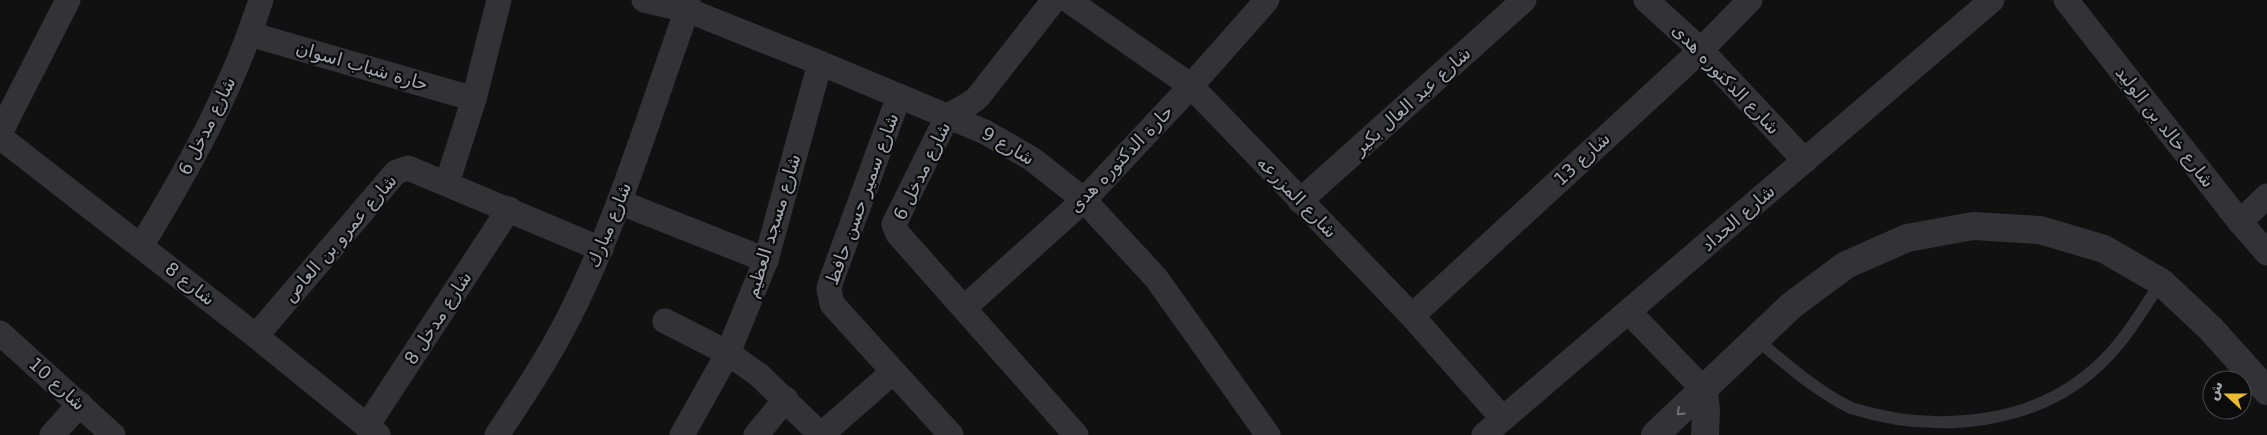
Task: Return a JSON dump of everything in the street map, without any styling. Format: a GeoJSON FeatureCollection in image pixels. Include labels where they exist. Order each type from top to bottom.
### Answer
{"type":"FeatureCollection","features":[{"type":"Feature","properties":{"kind":"street"},"geometry":{"type":"LineString","coordinates":[[0,135],[68,0]]}},
{"type":"Feature","properties":{"kind":"street","name":"شارع مدخل 6"},"geometry":{"type":"LineString","coordinates":[[141,246],[191,162],[218,110],[250,34],[261,0]]}},
{"type":"Feature","properties":{"kind":"street"},"geometry":{"type":"LineString","coordinates":[[447,183],[474,99],[499,0]]}},
{"type":"Feature","properties":{"kind":"street","name":"شارع 9"},"geometry":{"type":"LineString","coordinates":[[644,0],[687,5],[985,132],[1032,159],[1084,200],[1156,278],[1268,435]]}},
{"type":"Feature","properties":{"kind":"street","name":"شارع مدخل 6"},"geometry":{"type":"LineString","coordinates":[[1054,0],[978,97],[966,107],[956,110],[947,117],[894,224],[898,234],[1076,435]]}},
{"type":"Feature","properties":{"kind":"street","name":"شارع المزرعه"},"geometry":{"type":"LineString","coordinates":[[1068,0],[1191,86],[1412,316],[1503,419]]}},
{"type":"Feature","properties":{"kind":"street","name":"حارة الدكتوره هدى"},"geometry":{"type":"LineString","coordinates":[[964,308],[1084,200],[1191,86],[1267,0]]}},
{"type":"Feature","properties":{"kind":"street","name":"شارع عبد العال بكير"},"geometry":{"type":"LineString","coordinates":[[1300,201],[1524,0]]}},
{"type":"Feature","properties":{"kind":"street","name":"شارع الدكتوره هدى"},"geometry":{"type":"LineString","coordinates":[[1646,0],[1701,50],[1805,161]]}},
{"type":"Feature","properties":{"kind":"street","name":"شارع 13"},"geometry":{"type":"LineString","coordinates":[[1412,316],[1701,50],[1750,0]]}},
{"type":"Feature","properties":{"kind":"street","name":"شارع الحداد"},"geometry":{"type":"LineString","coordinates":[[1484,435],[1992,0]]}},
{"type":"Feature","properties":{"kind":"street","name":"شارع خالد بن الوليد"},"geometry":{"type":"LineString","coordinates":[[2066,0],[2240,222],[2267,253]]}},
{"type":"Feature","properties":{"kind":"street","name":"شارع مبارك"},"geometry":{"type":"LineString","coordinates":[[497,435],[535,379],[570,315],[601,249],[687,5]]}},
{"type":"Feature","properties":{"kind":"street","name":"حارة شباب اسوان"},"geometry":{"type":"LineString","coordinates":[[250,34],[474,99]]}},
{"type":"Feature","properties":{"kind":"street","name":"شارع مسجد العظيم"},"geometry":{"type":"LineString","coordinates":[[682,435],[728,353],[766,260],[820,63]]}},
{"type":"Feature","properties":{"kind":"street","name":"شارع سمير حسن حافظ"},"geometry":{"type":"LineString","coordinates":[[899,96],[829,289],[832,304],[951,435]]}},
{"type":"Feature","properties":{"kind":"street","name":"شارع 8"},"geometry":{"type":"LineString","coordinates":[[0,135],[256,336],[372,430]]}},
{"type":"Feature","properties":{"kind":"street","name":"شارع عمرو بن العاص"},"geometry":{"type":"LineString","coordinates":[[256,336],[396,172],[408,168],[601,249]]}},
{"type":"Feature","properties":{"kind":"street"},"geometry":{"type":"LineString","coordinates":[[2240,222],[2267,196]]}},
{"type":"Feature","properties":{"kind":"street"},"geometry":{"type":"LineString","coordinates":[[618,202],[766,260]]}},
{"type":"Feature","properties":{"kind":"street","name":"شارع مدخل 8"},"geometry":{"type":"LineString","coordinates":[[372,430],[509,209]]}},
{"type":"Feature","properties":{"kind":"street"},"geometry":{"type":"LineString","coordinates":[[1655,435],[1792,305],[1846,265],[1907,238],[1973,226],[2040,230],[2104,249],[2161,282],[2210,328],[2267,391]]}},
{"type":"Feature","properties":{"kind":"street"},"geometry":{"type":"LineString","coordinates":[[1629,312],[1704,390],[1706,411],[1705,435]]}},
{"type":"Feature","properties":{"kind":"street"},"geometry":{"type":"LineString","coordinates":[[665,321],[728,353],[759,375],[786,399],[821,435],[893,372]]}},
{"type":"Feature","properties":{"kind":"street","name":"شارع 10"},"geometry":{"type":"LineString","coordinates":[[0,333],[113,435]]}},
{"type":"Feature","properties":{"kind":"street"},"geometry":{"type":"LineString","coordinates":[[756,435],[786,399]]}},
{"type":"Feature","properties":{"kind":"street"},"geometry":{"type":"LineString","coordinates":[[52,435],[80,404]]}},
{"type":"Feature","properties":{"kind":"lane"},"geometry":{"type":"LineString","coordinates":[[1756,340],[1826,394],[1852,408],[1879,419],[1907,426],[1936,429],[1966,428],[1998,423],[2028,413],[2057,398],[2083,380],[2106,358],[2122,339],[2161,282]]}}]}
